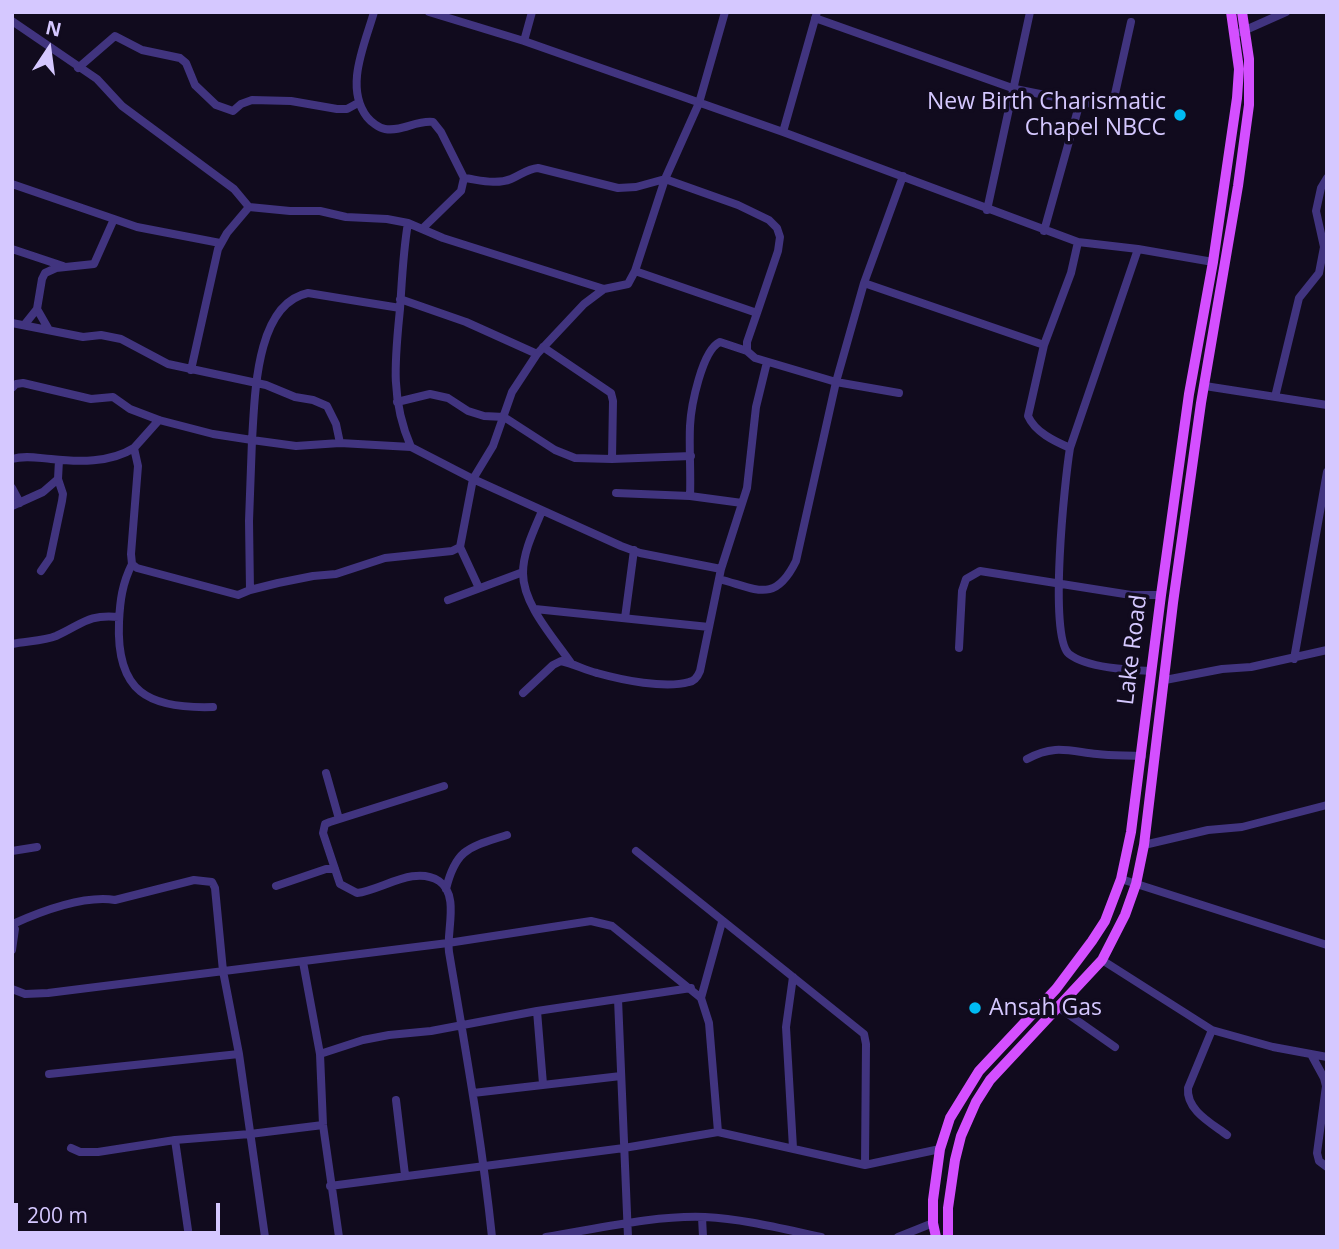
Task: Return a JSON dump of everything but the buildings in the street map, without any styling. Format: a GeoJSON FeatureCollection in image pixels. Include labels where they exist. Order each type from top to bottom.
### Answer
{"type":"FeatureCollection","features":[{"type":"Feature","properties":{"kind":"main road","name":"Lake Road"},"geometry":{"type":"LineString","coordinates":[[948,1237],[948,1208],[954,1160],[976,1102],[990,1080],[1101,960],[1125,915],[1136,884],[1144,845],[1178,570],[1249,105],[1249,59],[1231,12]]}},
{"type":"Feature","properties":{"kind":"main road","name":"Lake Road"},"geometry":{"type":"LineString","coordinates":[[936,1237],[933,1200],[940,1149],[950,1118],[979,1071],[1056,989],[1081,956],[1105,921],[1121,879],[1129,845],[1142,756],[1189,394],[1213,262],[1239,83],[1242,12]]}},
{"type":"Feature","properties":{"kind":"street"},"geometry":{"type":"LineString","coordinates":[[374,12],[355,82],[358,103],[369,119],[383,129],[433,122],[441,132],[464,178],[461,191],[423,228]]}},
{"type":"Feature","properties":{"kind":"street"},"geometry":{"type":"LineString","coordinates":[[429,12],[524,41],[783,132],[1078,242],[1213,262]]}},
{"type":"Feature","properties":{"kind":"street"},"geometry":{"type":"LineString","coordinates":[[524,41],[531,12]]}},
{"type":"Feature","properties":{"kind":"street"},"geometry":{"type":"LineString","coordinates":[[479,588],[460,547],[472,478],[493,446],[512,392],[540,351],[583,303],[604,289],[628,284],[635,271],[665,179],[699,103],[725,12]]}},
{"type":"Feature","properties":{"kind":"street"},"geometry":{"type":"LineString","coordinates":[[988,210],[1030,12]]}},
{"type":"Feature","properties":{"kind":"street"},"geometry":{"type":"LineString","coordinates":[[1240,33],[1286,12]]}},
{"type":"Feature","properties":{"kind":"street"},"geometry":{"type":"LineString","coordinates":[[783,132],[816,15],[1015,89],[1080,102],[1105,104],[1111,101],[1115,94],[1130,22]]}},
{"type":"Feature","properties":{"kind":"street"},"geometry":{"type":"LineString","coordinates":[[12,21],[104,85],[122,106],[234,189],[249,207],[320,211],[346,217],[408,223],[467,247],[604,289]]}},
{"type":"Feature","properties":{"kind":"street"},"geometry":{"type":"LineString","coordinates":[[78,68],[115,36],[142,50],[180,58],[186,62],[195,85],[216,105],[228,111],[252,100],[290,101],[337,109],[358,103]]}},
{"type":"Feature","properties":{"kind":"street"},"geometry":{"type":"LineString","coordinates":[[1044,231],[1080,102]]}},
{"type":"Feature","properties":{"kind":"street"},"geometry":{"type":"LineString","coordinates":[[464,178],[498,182],[538,168],[618,188],[636,187],[665,179],[769,219],[777,228],[780,237],[778,251],[747,351]]}},
{"type":"Feature","properties":{"kind":"street"},"geometry":{"type":"LineString","coordinates":[[719,579],[772,590],[782,584],[796,561],[836,382],[864,283],[903,176]]}},
{"type":"Feature","properties":{"kind":"street"},"geometry":{"type":"LineString","coordinates":[[1275,397],[1299,298],[1319,273],[1324,247],[1317,211],[1321,188],[1327,178]]}},
{"type":"Feature","properties":{"kind":"street"},"geometry":{"type":"LineString","coordinates":[[12,184],[137,227],[220,243]]}},
{"type":"Feature","properties":{"kind":"street"},"geometry":{"type":"LineString","coordinates":[[191,370],[220,243],[249,207]]}},
{"type":"Feature","properties":{"kind":"street"},"geometry":{"type":"LineString","coordinates":[[25,324],[37,309],[45,274],[56,268],[94,264],[114,219]]}},
{"type":"Feature","properties":{"kind":"street"},"geometry":{"type":"LineString","coordinates":[[408,223],[403,252],[395,361],[397,402],[411,447]]}},
{"type":"Feature","properties":{"kind":"street"},"geometry":{"type":"LineString","coordinates":[[1070,448],[1032,425],[1028,416],[1044,345],[1071,273],[1078,242]]}},
{"type":"Feature","properties":{"kind":"street"},"geometry":{"type":"LineString","coordinates":[[12,249],[66,267]]}},
{"type":"Feature","properties":{"kind":"street"},"geometry":{"type":"LineString","coordinates":[[1138,249],[1070,448],[1061,518],[1059,621],[1062,643],[1067,652],[1083,662],[1152,671]]}},
{"type":"Feature","properties":{"kind":"street"},"geometry":{"type":"LineString","coordinates":[[635,271],[757,313]]}},
{"type":"Feature","properties":{"kind":"street"},"geometry":{"type":"LineString","coordinates":[[864,283],[1044,345]]}},
{"type":"Feature","properties":{"kind":"street"},"geometry":{"type":"LineString","coordinates":[[250,590],[248,533],[257,383],[267,332],[280,309],[299,295],[308,293],[400,303],[466,323],[540,351],[611,393],[612,459]]}},
{"type":"Feature","properties":{"kind":"street"},"geometry":{"type":"LineString","coordinates":[[37,309],[49,330]]}},
{"type":"Feature","properties":{"kind":"street"},"geometry":{"type":"LineString","coordinates":[[12,323],[83,337],[101,335],[121,339],[168,364],[257,383],[327,406],[336,424],[340,443]]}},
{"type":"Feature","properties":{"kind":"street"},"geometry":{"type":"LineString","coordinates":[[691,496],[690,424],[694,400],[710,349],[720,341],[767,362],[836,382],[899,393]]}},
{"type":"Feature","properties":{"kind":"street"},"geometry":{"type":"LineString","coordinates":[[523,693],[552,665],[561,661],[596,673],[663,683],[691,682],[700,671],[721,569],[743,503],[750,468],[756,407],[767,362]]}},
{"type":"Feature","properties":{"kind":"street"},"geometry":{"type":"LineString","coordinates":[[12,388],[23,383],[91,399],[113,397],[130,409],[159,420],[214,434],[252,440],[296,446],[340,443],[411,447],[542,511],[634,550],[721,569]]}},
{"type":"Feature","properties":{"kind":"street"},"geometry":{"type":"LineString","coordinates":[[1205,386],[1327,405]]}},
{"type":"Feature","properties":{"kind":"street"},"geometry":{"type":"LineString","coordinates":[[397,402],[430,394],[448,398],[468,411],[484,416],[504,417],[555,450],[575,458],[691,456]]}},
{"type":"Feature","properties":{"kind":"street"},"geometry":{"type":"LineString","coordinates":[[12,459],[21,456],[59,460],[114,458],[134,448],[159,420]]}},
{"type":"Feature","properties":{"kind":"street"},"geometry":{"type":"LineString","coordinates":[[134,448],[138,466],[132,564],[121,593],[118,638],[122,664],[134,686],[142,693],[164,703],[186,708],[213,707]]}},
{"type":"Feature","properties":{"kind":"street"},"geometry":{"type":"LineString","coordinates":[[41,571],[50,558],[62,501],[63,494],[58,479],[59,460]]}},
{"type":"Feature","properties":{"kind":"street"},"geometry":{"type":"LineString","coordinates":[[1294,659],[1325,496],[1327,472]]}},
{"type":"Feature","properties":{"kind":"street"},"geometry":{"type":"LineString","coordinates":[[12,488],[16,505],[43,492],[58,479]]}},
{"type":"Feature","properties":{"kind":"street"},"geometry":{"type":"LineString","coordinates":[[616,493],[691,496],[743,503]]}},
{"type":"Feature","properties":{"kind":"street"},"geometry":{"type":"LineString","coordinates":[[542,511],[531,538],[523,572],[525,587],[535,609],[571,663]]}},
{"type":"Feature","properties":{"kind":"street"},"geometry":{"type":"LineString","coordinates":[[132,564],[137,568],[238,596],[250,590],[313,576],[336,574],[386,558],[452,551],[460,547]]}},
{"type":"Feature","properties":{"kind":"street"},"geometry":{"type":"LineString","coordinates":[[625,618],[634,550]]}},
{"type":"Feature","properties":{"kind":"street"},"geometry":{"type":"LineString","coordinates":[[959,648],[962,591],[966,579],[980,571],[1131,595],[1161,595]]}},
{"type":"Feature","properties":{"kind":"street"},"geometry":{"type":"LineString","coordinates":[[448,600],[523,572]]}},
{"type":"Feature","properties":{"kind":"street"},"geometry":{"type":"LineString","coordinates":[[535,609],[709,626]]}},
{"type":"Feature","properties":{"kind":"street"},"geometry":{"type":"LineString","coordinates":[[12,644],[57,635],[83,620],[103,615],[120,617]]}},
{"type":"Feature","properties":{"kind":"street"},"geometry":{"type":"LineString","coordinates":[[1165,680],[1222,669],[1251,667],[1327,650]]}},
{"type":"Feature","properties":{"kind":"street"},"geometry":{"type":"LineString","coordinates":[[1027,759],[1041,751],[1065,748],[1098,754],[1142,756]]}},
{"type":"Feature","properties":{"kind":"street"},"geometry":{"type":"LineString","coordinates":[[326,773],[339,819]]}},
{"type":"Feature","properties":{"kind":"street"},"geometry":{"type":"LineString","coordinates":[[444,786],[339,819],[325,824],[323,828],[340,884],[357,893],[414,876],[440,881],[446,889],[450,907],[448,943],[473,1093],[492,1237]]}},
{"type":"Feature","properties":{"kind":"street"},"geometry":{"type":"LineString","coordinates":[[1144,845],[1208,830],[1242,827],[1327,805]]}},
{"type":"Feature","properties":{"kind":"street"},"geometry":{"type":"LineString","coordinates":[[446,889],[451,869],[462,854],[473,847],[507,835]]}},
{"type":"Feature","properties":{"kind":"street"},"geometry":{"type":"LineString","coordinates":[[12,851],[37,847]]}},
{"type":"Feature","properties":{"kind":"street"},"geometry":{"type":"LineString","coordinates":[[636,851],[864,1034],[864,1165]]}},
{"type":"Feature","properties":{"kind":"street"},"geometry":{"type":"LineString","coordinates":[[276,886],[326,869],[335,869]]}},
{"type":"Feature","properties":{"kind":"street"},"geometry":{"type":"LineString","coordinates":[[1121,879],[1327,945]]}},
{"type":"Feature","properties":{"kind":"street"},"geometry":{"type":"LineString","coordinates":[[12,950],[15,929],[13,924],[79,902],[105,898],[115,900],[194,880],[212,882],[215,888],[223,971],[239,1054],[265,1237]]}},
{"type":"Feature","properties":{"kind":"street"},"geometry":{"type":"LineString","coordinates":[[12,989],[25,994],[48,993],[448,943],[592,921],[602,922],[612,926],[701,998],[709,1023],[718,1132]]}},
{"type":"Feature","properties":{"kind":"street"},"geometry":{"type":"LineString","coordinates":[[701,998],[722,922]]}},
{"type":"Feature","properties":{"kind":"street"},"geometry":{"type":"LineString","coordinates":[[1101,960],[1212,1030],[1312,1056],[1327,1057]]}},
{"type":"Feature","properties":{"kind":"street"},"geometry":{"type":"LineString","coordinates":[[303,962],[320,1054],[323,1125],[339,1237]]}},
{"type":"Feature","properties":{"kind":"street"},"geometry":{"type":"LineString","coordinates":[[793,976],[786,1027],[793,1148]]}},
{"type":"Feature","properties":{"kind":"street"},"geometry":{"type":"LineString","coordinates":[[320,1054],[363,1040],[691,988]]}},
{"type":"Feature","properties":{"kind":"street"},"geometry":{"type":"LineString","coordinates":[[618,999],[628,1237]]}},
{"type":"Feature","properties":{"kind":"street"},"geometry":{"type":"LineString","coordinates":[[1058,1007],[1115,1047]]}},
{"type":"Feature","properties":{"kind":"street"},"geometry":{"type":"LineString","coordinates":[[537,1011],[543,1084]]}},
{"type":"Feature","properties":{"kind":"street"},"geometry":{"type":"LineString","coordinates":[[1212,1030],[1187,1095],[1195,1109],[1227,1135]]}},
{"type":"Feature","properties":{"kind":"street"},"geometry":{"type":"LineString","coordinates":[[48,1074],[239,1054]]}},
{"type":"Feature","properties":{"kind":"street"},"geometry":{"type":"LineString","coordinates":[[1312,1056],[1326,1086],[1317,1153],[1319,1161],[1327,1167]]}},
{"type":"Feature","properties":{"kind":"street"},"geometry":{"type":"LineString","coordinates":[[473,1093],[621,1076]]}},
{"type":"Feature","properties":{"kind":"street"},"geometry":{"type":"LineString","coordinates":[[396,1100],[405,1175]]}},
{"type":"Feature","properties":{"kind":"street"},"geometry":{"type":"LineString","coordinates":[[71,1148],[80,1152],[98,1152],[175,1140],[323,1125]]}},
{"type":"Feature","properties":{"kind":"street"},"geometry":{"type":"LineString","coordinates":[[330,1186],[624,1148],[718,1132],[864,1165],[940,1149]]}},
{"type":"Feature","properties":{"kind":"street"},"geometry":{"type":"LineString","coordinates":[[175,1140],[189,1237]]}},
{"type":"Feature","properties":{"kind":"street"},"geometry":{"type":"LineString","coordinates":[[702,1217],[703,1237]]}},
{"type":"Feature","properties":{"kind":"street"},"geometry":{"type":"LineString","coordinates":[[546,1237],[672,1218],[702,1217],[732,1219],[779,1232],[821,1237]]}},
{"type":"Feature","properties":{"kind":"street"},"geometry":{"type":"LineString","coordinates":[[898,1237],[933,1223]]}},
{"type":"Feature","properties":{"kind":"place","name":"New Birth Charismatic Chapel NBCC"},"geometry":{"type":"Point","coordinates":[1180,115]}},
{"type":"Feature","properties":{"kind":"place","name":"Ansah Gas"},"geometry":{"type":"Point","coordinates":[975,1008]}}]}
